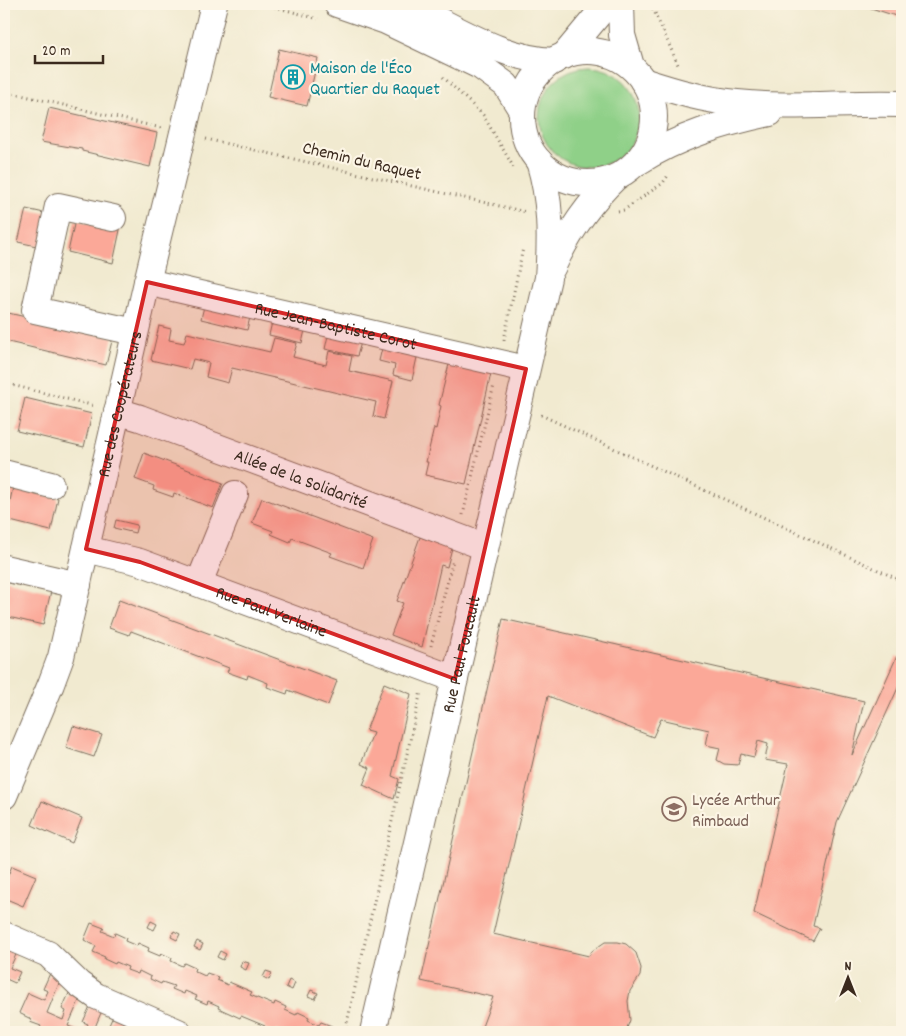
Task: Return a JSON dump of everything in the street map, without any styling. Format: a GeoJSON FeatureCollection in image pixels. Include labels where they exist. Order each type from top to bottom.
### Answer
{"type":"FeatureCollection","features":[{"type":"Feature","properties":{"kind":"street","name":"Rue des Coopérateurs"},"geometry":{"type":"LineString","coordinates":[[4,796],[9,768],[56,672],[214,4]]}},
{"type":"Feature","properties":{"kind":"street"},"geometry":{"type":"LineString","coordinates":[[406,4],[512,54],[537,60],[559,58],[582,52],[602,52],[614,56],[637,74],[684,94],[748,104],[807,106],[846,103],[902,104]]}},
{"type":"Feature","properties":{"kind":"street"},"geometry":{"type":"LineString","coordinates":[[522,111],[532,82],[544,68],[559,58],[607,4]]}},
{"type":"Feature","properties":{"kind":"street"},"geometry":{"type":"LineString","coordinates":[[621,4],[622,35],[637,74],[653,104],[654,123],[647,148],[626,171]]}},
{"type":"Feature","properties":{"kind":"street"},"geometry":{"type":"LineString","coordinates":[[330,12],[386,21],[480,66],[506,86],[522,111],[525,135],[529,146],[528,166],[554,174],[571,182],[596,183],[626,171],[667,145],[706,129],[807,106]]}},
{"type":"Feature","properties":{"kind":"street","name":"Rue Paul Foucault"},"geometry":{"type":"LineString","coordinates":[[373,1032],[548,278],[550,212],[545,180],[528,166]]}},
{"type":"Feature","properties":{"kind":"street","name":"Rue Paul Foucault"},"geometry":{"type":"LineString","coordinates":[[548,278],[564,244],[597,195],[626,171]]}},
{"type":"Feature","properties":{"kind":"street"},"geometry":{"type":"LineString","coordinates":[[113,218],[58,206],[35,310],[135,332]]}},
{"type":"Feature","properties":{"kind":"street","name":"Rue Jean-Baptiste Corot"},"geometry":{"type":"LineString","coordinates":[[147,282],[526,369]]}},
{"type":"Feature","properties":{"kind":"street","name":"Allée de la Solidarité"},"geometry":{"type":"LineString","coordinates":[[117,411],[485,547]]}},
{"type":"Feature","properties":{"kind":"street"},"geometry":{"type":"LineString","coordinates":[[4,473],[51,484]]}},
{"type":"Feature","properties":{"kind":"street"},"geometry":{"type":"LineString","coordinates":[[199,583],[234,494]]}},
{"type":"Feature","properties":{"kind":"street","name":"Rue Paul Verlaine"},"geometry":{"type":"LineString","coordinates":[[86,549],[140,562],[455,679]]}},
{"type":"Feature","properties":{"kind":"street"},"geometry":{"type":"LineString","coordinates":[[4,568],[78,585]]}},
{"type":"Feature","properties":{"kind":"street"},"geometry":{"type":"LineString","coordinates":[[4,935],[48,954],[84,988],[96,996],[178,1032]]}},
{"type":"Feature","properties":{"kind":"path"},"geometry":{"type":"LineString","coordinates":[[4,18],[7,4]]}},
{"type":"Feature","properties":{"kind":"path"},"geometry":{"type":"LineString","coordinates":[[265,4],[296,12],[330,12]]}},
{"type":"Feature","properties":{"kind":"path"},"geometry":{"type":"LineString","coordinates":[[655,4],[670,8]]}},
{"type":"Feature","properties":{"kind":"path"},"geometry":{"type":"LineString","coordinates":[[440,74],[482,115],[528,166]]}},
{"type":"Feature","properties":{"kind":"path","name":"Chemin du Raquet"},"geometry":{"type":"LineString","coordinates":[[4,91],[531,213],[528,205]]}},
{"type":"Feature","properties":{"kind":"path"},"geometry":{"type":"LineString","coordinates":[[345,1032],[426,668],[499,362],[525,241]]}},
{"type":"Feature","properties":{"kind":"path"},"geometry":{"type":"LineString","coordinates":[[4,383],[117,411]]}},
{"type":"Feature","properties":{"kind":"path"},"geometry":{"type":"LineString","coordinates":[[518,405],[902,581]]}},
{"type":"Feature","properties":{"kind":"highlighted area"},"geometry":{"type":"Polygon","coordinates":[[[147,282],[526,369],[455,679],[140,562],[86,549],[147,282]]]}},
{"type":"Feature","properties":{"kind":"green space"},"geometry":{"type":"Polygon","coordinates":[[[589,67],[608,71],[625,81],[635,98],[639,117],[635,136],[625,153],[608,163],[589,167],[570,163],[553,153],[543,136],[539,117],[543,98],[553,81],[570,71],[589,67]]]}},
{"type":"Feature","properties":{"kind":"building"},"geometry":{"type":"Polygon","coordinates":[[[869,4],[902,4],[902,18],[868,7],[869,4]]]}},
{"type":"Feature","properties":{"kind":"building","name":"Maison de l'Éco Quartier du Raquet"},"geometry":{"type":"Polygon","coordinates":[[[279,49],[318,58],[307,106],[268,97],[279,49]]]}},
{"type":"Feature","properties":{"kind":"building"},"geometry":{"type":"Polygon","coordinates":[[[49,108],[157,133],[150,167],[82,151],[82,149],[41,142],[49,108]]]}},
{"type":"Feature","properties":{"kind":"building"},"geometry":{"type":"Polygon","coordinates":[[[26,209],[49,214],[41,247],[18,242],[26,209]]]}},
{"type":"Feature","properties":{"kind":"building"},"geometry":{"type":"Polygon","coordinates":[[[75,220],[120,230],[113,263],[68,252],[75,220]]]}},
{"type":"Feature","properties":{"kind":"building"},"geometry":{"type":"Polygon","coordinates":[[[205,302],[251,313],[247,330],[201,319],[205,302]]]}},
{"type":"Feature","properties":{"kind":"building"},"geometry":{"type":"Polygon","coordinates":[[[4,312],[113,337],[106,365],[4,341],[4,312]]]}},
{"type":"Feature","properties":{"kind":"building"},"geometry":{"type":"Polygon","coordinates":[[[273,318],[306,326],[302,343],[269,335],[273,318]]]}},
{"type":"Feature","properties":{"kind":"building"},"geometry":{"type":"Polygon","coordinates":[[[159,326],[171,329],[169,340],[184,343],[187,333],[270,352],[274,338],[297,343],[293,357],[326,365],[329,351],[352,356],[349,371],[393,381],[384,419],[373,416],[376,402],[232,368],[228,383],[206,377],[209,363],[193,359],[190,369],[151,360],[159,326]]]}},
{"type":"Feature","properties":{"kind":"building"},"geometry":{"type":"Polygon","coordinates":[[[329,331],[362,339],[357,356],[325,349],[329,331]]]}},
{"type":"Feature","properties":{"kind":"building"},"geometry":{"type":"Polygon","coordinates":[[[383,344],[418,353],[412,380],[393,375],[395,365],[379,361],[383,344]]]}},
{"type":"Feature","properties":{"kind":"building"},"geometry":{"type":"Polygon","coordinates":[[[450,360],[492,369],[466,484],[425,475],[428,462],[426,462],[434,428],[436,429],[441,406],[439,405],[450,360]]]}},
{"type":"Feature","properties":{"kind":"building"},"geometry":{"type":"Polygon","coordinates":[[[25,398],[92,414],[84,447],[17,431],[25,398]]]}},
{"type":"Feature","properties":{"kind":"building"},"geometry":{"type":"Polygon","coordinates":[[[144,453],[223,483],[213,508],[174,493],[173,497],[153,490],[154,486],[135,479],[144,453]]]}},
{"type":"Feature","properties":{"kind":"building"},"geometry":{"type":"Polygon","coordinates":[[[13,487],[58,498],[51,531],[6,520],[13,487]]]}},
{"type":"Feature","properties":{"kind":"building"},"geometry":{"type":"Polygon","coordinates":[[[262,498],[373,540],[363,568],[330,556],[332,553],[292,538],[290,542],[271,534],[273,531],[252,523],[262,498]]]}},
{"type":"Feature","properties":{"kind":"building"},"geometry":{"type":"Polygon","coordinates":[[[116,520],[137,525],[135,533],[114,528],[116,520]]]}},
{"type":"Feature","properties":{"kind":"building"},"geometry":{"type":"Polygon","coordinates":[[[420,537],[452,548],[447,567],[441,565],[422,647],[391,635],[403,603],[397,601],[420,537]]]}},
{"type":"Feature","properties":{"kind":"building"},"geometry":{"type":"Polygon","coordinates":[[[4,580],[51,591],[43,625],[4,616],[4,580]]]}},
{"type":"Feature","properties":{"kind":"building"},"geometry":{"type":"Polygon","coordinates":[[[119,600],[337,681],[328,705],[288,690],[287,694],[267,687],[268,683],[248,675],[247,679],[227,672],[229,668],[131,631],[129,635],[109,628],[119,600]]]}},
{"type":"Feature","properties":{"kind":"building"},"geometry":{"type":"Polygon","coordinates":[[[503,619],[864,701],[852,755],[897,656],[902,659],[902,679],[837,822],[813,926],[820,928],[813,941],[754,913],[788,764],[765,760],[768,744],[758,741],[754,757],[741,754],[738,765],[724,764],[717,760],[720,748],[706,745],[709,730],[661,719],[653,737],[548,696],[493,934],[589,956],[592,951],[605,942],[626,944],[636,953],[641,968],[640,976],[630,991],[628,1001],[630,1020],[627,1028],[624,1032],[480,1032],[493,997],[421,981],[503,619]]]}},
{"type":"Feature","properties":{"kind":"building"},"geometry":{"type":"Polygon","coordinates":[[[384,683],[411,694],[392,776],[399,779],[394,799],[363,785],[370,768],[361,764],[373,733],[366,731],[384,683]]]}},
{"type":"Feature","properties":{"kind":"building"},"geometry":{"type":"Polygon","coordinates":[[[73,726],[102,735],[94,757],[66,748],[73,726]]]}},
{"type":"Feature","properties":{"kind":"building"},"geometry":{"type":"Polygon","coordinates":[[[42,801],[82,818],[72,843],[32,825],[42,801]]]}},
{"type":"Feature","properties":{"kind":"building"},"geometry":{"type":"Polygon","coordinates":[[[12,866],[36,876],[23,906],[4,898],[4,884],[12,866]]]}},
{"type":"Feature","properties":{"kind":"building"},"geometry":{"type":"Polygon","coordinates":[[[151,921],[157,924],[154,930],[148,927],[151,921]]]}},
{"type":"Feature","properties":{"kind":"building"},"geometry":{"type":"Polygon","coordinates":[[[91,923],[104,928],[102,931],[114,936],[115,933],[126,938],[125,941],[137,946],[138,943],[149,948],[148,951],[160,956],[161,953],[172,958],[171,961],[182,966],[184,963],[195,968],[194,971],[205,976],[207,973],[218,977],[217,980],[228,985],[229,982],[252,992],[250,995],[274,1005],[275,1002],[286,1007],[285,1010],[296,1015],[298,1012],[309,1017],[308,1020],[319,1025],[321,1022],[332,1026],[329,1032],[281,1032],[276,1030],[273,1032],[264,1028],[265,1026],[218,1008],[219,1006],[208,1001],[207,1004],[195,999],[197,996],[185,991],[184,994],[172,989],[174,986],[162,982],[161,984],[150,979],[151,977],[139,971],[138,974],[127,970],[128,967],[116,962],[115,964],[93,952],[96,946],[84,940],[91,923]]]}},
{"type":"Feature","properties":{"kind":"building"},"geometry":{"type":"Polygon","coordinates":[[[174,931],[180,934],[177,940],[171,937],[174,931]]]}},
{"type":"Feature","properties":{"kind":"building"},"geometry":{"type":"Polygon","coordinates":[[[197,941],[203,944],[200,950],[194,947],[197,941]]]}},
{"type":"Feature","properties":{"kind":"building"},"geometry":{"type":"Polygon","coordinates":[[[4,944],[18,950],[10,968],[20,972],[15,983],[4,978],[4,944]]]}},
{"type":"Feature","properties":{"kind":"building"},"geometry":{"type":"Polygon","coordinates":[[[220,951],[226,954],[223,960],[217,957],[220,951]]]}},
{"type":"Feature","properties":{"kind":"building"},"geometry":{"type":"Polygon","coordinates":[[[242,961],[249,963],[246,970],[240,967],[242,961]]]}},
{"type":"Feature","properties":{"kind":"building"},"geometry":{"type":"Polygon","coordinates":[[[51,971],[62,976],[47,1013],[63,1020],[66,1011],[62,1009],[70,991],[81,996],[68,1026],[84,1032],[38,1032],[41,1026],[30,1022],[31,1019],[19,1013],[28,993],[44,1000],[48,991],[43,989],[51,971]]]}},
{"type":"Feature","properties":{"kind":"building"},"geometry":{"type":"Polygon","coordinates":[[[266,971],[272,973],[269,980],[263,977],[266,971]]]}},
{"type":"Feature","properties":{"kind":"building"},"geometry":{"type":"Polygon","coordinates":[[[289,980],[295,983],[292,990],[286,987],[289,980]]]}},
{"type":"Feature","properties":{"kind":"building"},"geometry":{"type":"Polygon","coordinates":[[[311,990],[318,993],[315,999],[308,996],[311,990]]]}},
{"type":"Feature","properties":{"kind":"building"},"geometry":{"type":"Polygon","coordinates":[[[91,1004],[103,1008],[93,1032],[84,1032],[88,1024],[83,1022],[91,1004]]]}},
{"type":"Feature","properties":{"kind":"building"},"geometry":{"type":"Polygon","coordinates":[[[114,1014],[125,1019],[120,1032],[106,1032],[114,1014]]]}},
{"type":"Feature","properties":{"kind":"place","name":"Maison de l'Éco Quartier du Raquet"},"geometry":{"type":"Point","coordinates":[293,77]}},
{"type":"Feature","properties":{"kind":"place","name":"Lycée Arthur Rimbaud"},"geometry":{"type":"Point","coordinates":[674,809]}}]}
